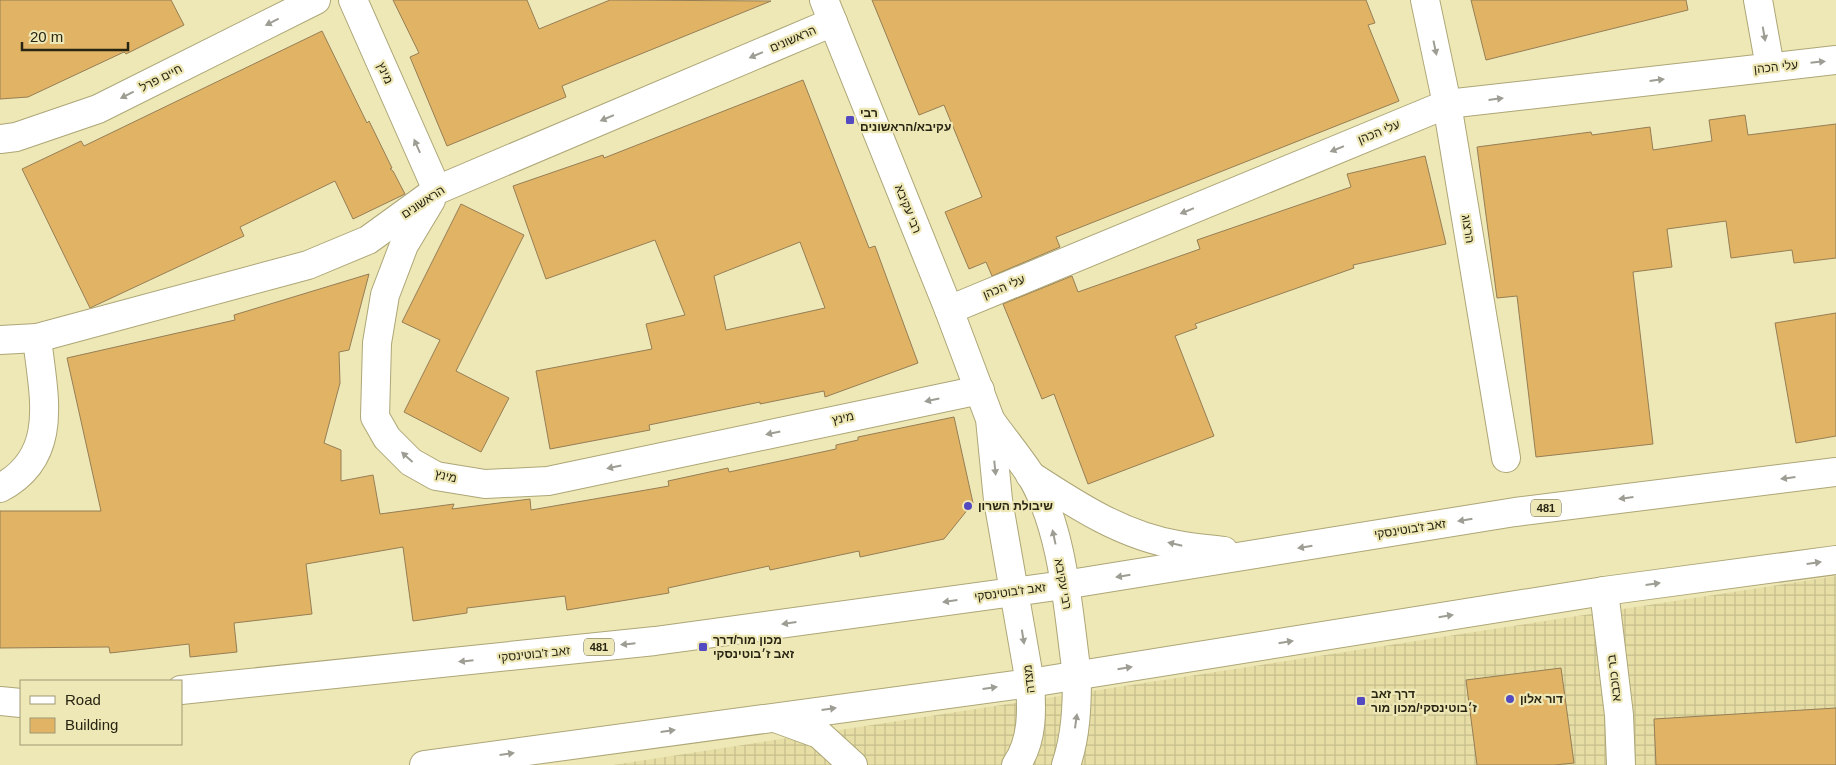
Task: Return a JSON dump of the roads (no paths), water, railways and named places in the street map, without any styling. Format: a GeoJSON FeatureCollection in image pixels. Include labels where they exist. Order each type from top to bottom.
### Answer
{"type":"FeatureCollection","features":[{"type":"Feature","properties":{"kind":"street","name":"חיים פרל"},"geometry":{"type":"LineString","coordinates":[[0,139],[16,137],[98,109],[316,0]]}},
{"type":"Feature","properties":{"kind":"street","name":"מינץ"},"geometry":{"type":"LineString","coordinates":[[353,0],[437,190],[404,245],[386,295],[377,343],[375,417],[387,438],[411,462],[436,476],[485,484],[548,481],[980,390]]}},
{"type":"Feature","properties":{"kind":"street","name":"הרצוג"},"geometry":{"type":"LineString","coordinates":[[1425,0],[1447,104],[1506,458]]}},
{"type":"Feature","properties":{"kind":"street"},"geometry":{"type":"LineString","coordinates":[[1758,0],[1770,67]]}},
{"type":"Feature","properties":{"kind":"street","name":"הראשונים"},"geometry":{"type":"LineString","coordinates":[[0,340],[36,338],[308,265],[368,240],[437,190],[829,11]]}},
{"type":"Feature","properties":{"kind":"street","name":"רבי עקיבא"},"geometry":{"type":"LineString","coordinates":[[829,11],[949,310],[990,419],[998,500],[1015,592]]}},
{"type":"Feature","properties":{"kind":"street","name":"עלי הכהן"},"geometry":{"type":"LineString","coordinates":[[949,310],[1447,104],[1836,60]]}},
{"type":"Feature","properties":{"kind":"street"},"geometry":{"type":"LineString","coordinates":[[0,488],[12,482],[36,455],[46,421],[36,338]]}},
{"type":"Feature","properties":{"kind":"street","name":"רבי עקיבא"},"geometry":{"type":"LineString","coordinates":[[990,419],[1030,475],[1052,530],[1064,585],[1077,675]]}},
{"type":"Feature","properties":{"kind":"street","name":"זאב ז'בוטינסקי"},"geometry":{"type":"LineString","coordinates":[[182,690],[654,641],[1064,585],[1515,512],[1836,472]]}},
{"type":"Feature","properties":{"kind":"street"},"geometry":{"type":"LineString","coordinates":[[1030,475],[1083,510],[1128,531],[1177,545],[1258,555]]}},
{"type":"Feature","properties":{"kind":"street"},"geometry":{"type":"LineString","coordinates":[[424,765],[1030,683],[1604,591],[1836,560]]}},
{"type":"Feature","properties":{"kind":"street","name":"בר כוכבא"},"geometry":{"type":"LineString","coordinates":[[1604,591],[1619,715],[1621,765]]}},
{"type":"Feature","properties":{"kind":"street","name":"מצדה"},"geometry":{"type":"LineString","coordinates":[[1015,592],[1030,683],[1032,713],[1029,730],[1016,765]]}},
{"type":"Feature","properties":{"kind":"street"},"geometry":{"type":"LineString","coordinates":[[1066,765],[1071,750],[1077,711],[1077,675]]}},
{"type":"Feature","properties":{"kind":"street"},"geometry":{"type":"LineString","coordinates":[[0,701],[20,704]]}},
{"type":"Feature","properties":{"kind":"street"},"geometry":{"type":"LineString","coordinates":[[771,717],[819,734],[853,765]]}},
{"type":"Feature","properties":{"kind":"place","name":"רבי עקיבא/הראשונים"},"geometry":{"type":"Point","coordinates":[850,120]}},
{"type":"Feature","properties":{"kind":"place","name":"שיבולת השרון"},"geometry":{"type":"Point","coordinates":[968,506]}},
{"type":"Feature","properties":{"kind":"place","name":"מכון מור/דרך זאב ז׳בוטינסקי"},"geometry":{"type":"Point","coordinates":[703,647]}},
{"type":"Feature","properties":{"kind":"place","name":"דור אלון"},"geometry":{"type":"Point","coordinates":[1510,699]}},
{"type":"Feature","properties":{"kind":"place","name":"דרך זאב ז׳בוטינסקי/מכון מור"},"geometry":{"type":"Point","coordinates":[1361,701]}}]}
